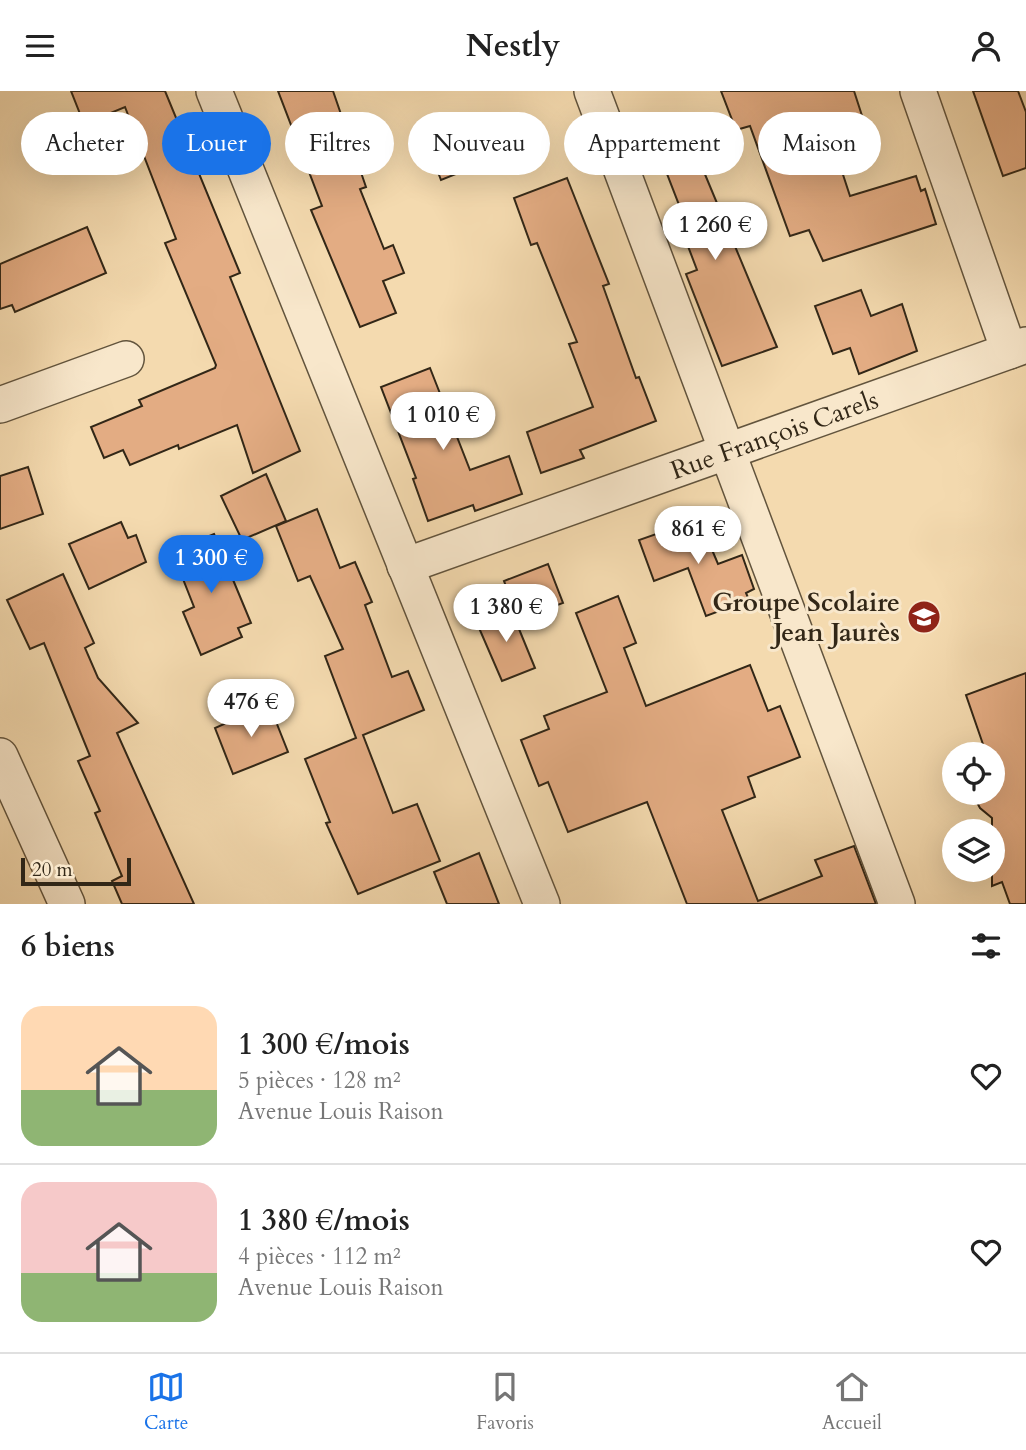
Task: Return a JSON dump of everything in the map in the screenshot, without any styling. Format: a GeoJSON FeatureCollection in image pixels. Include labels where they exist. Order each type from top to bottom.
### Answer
{"type":"FeatureCollection","features":[{"type":"Feature","properties":{"kind":"street"},"geometry":{"type":"LineString","coordinates":[[214,91],[542,904]]}},
{"type":"Feature","properties":{"kind":"street"},"geometry":{"type":"LineString","coordinates":[[592,91],[897,904]]}},
{"type":"Feature","properties":{"kind":"street"},"geometry":{"type":"LineString","coordinates":[[918,91],[1017,348]]}},
{"type":"Feature","properties":{"kind":"street","name":"Rue François Carels"},"geometry":{"type":"LineString","coordinates":[[405,566],[729,453],[1017,348]]}},
{"type":"Feature","properties":{"kind":"street"},"geometry":{"type":"LineString","coordinates":[[0,405],[126,359]]}},
{"type":"Feature","properties":{"kind":"street"},"geometry":{"type":"LineString","coordinates":[[0,756],[67,904]]}},
{"type":"Feature","properties":{"kind":"building"},"geometry":{"type":"Polygon","coordinates":[[[71,91],[165,91],[174,112],[162,112],[162,175],[200,175],[240,273],[230,277],[300,451],[253,473],[237,425],[179,449],[178,445],[130,465],[123,450],[104,458],[91,427],[142,406],[139,400],[215,368],[216,365],[165,243],[176,239],[148,167],[148,112],[127,112],[125,107],[113,112],[79,112],[71,91]]]}},
{"type":"Feature","properties":{"kind":"building"},"geometry":{"type":"Polygon","coordinates":[[[278,91],[333,91],[340,112],[286,112],[278,91]]]}},
{"type":"Feature","properties":{"kind":"building"},"geometry":{"type":"Polygon","coordinates":[[[721,91],[854,91],[861,112],[758,112],[758,148],[750,126],[744,128],[744,112],[729,112],[721,91]]]}},
{"type":"Feature","properties":{"kind":"building"},"geometry":{"type":"Polygon","coordinates":[[[973,91],[1018,91],[1026,112],[1026,168],[1003,176],[973,91]]]}},
{"type":"Feature","properties":{"kind":"building"},"geometry":{"type":"Polygon","coordinates":[[[310,175],[362,175],[366,187],[360,189],[384,249],[393,245],[404,273],[383,281],[396,313],[360,327],[311,210],[322,206],[310,175]]]}},
{"type":"Feature","properties":{"kind":"building"},"geometry":{"type":"Polygon","coordinates":[[[439,175],[454,175],[441,180],[439,175]]]}},
{"type":"Feature","properties":{"kind":"building"},"geometry":{"type":"Polygon","coordinates":[[[667,175],[705,175],[777,347],[722,366],[686,274],[697,270],[680,225],[686,223],[667,175]]]}},
{"type":"Feature","properties":{"kind":"building"},"geometry":{"type":"Polygon","coordinates":[[[768,175],[843,175],[850,196],[916,176],[921,191],[925,189],[936,224],[823,261],[809,230],[790,236],[768,175]]]}},
{"type":"Feature","properties":{"kind":"building"},"geometry":{"type":"Polygon","coordinates":[[[567,178],[609,284],[603,286],[636,378],[639,377],[656,421],[580,450],[584,458],[541,473],[527,432],[593,407],[569,344],[577,342],[537,243],[531,245],[514,198],[567,178]]]}},
{"type":"Feature","properties":{"kind":"building"},"geometry":{"type":"Polygon","coordinates":[[[87,227],[106,273],[15,312],[12,305],[0,309],[0,264],[87,227]]]}},
{"type":"Feature","properties":{"kind":"building"},"geometry":{"type":"Polygon","coordinates":[[[861,290],[871,316],[902,304],[917,351],[859,374],[850,348],[833,354],[815,306],[861,290]]]}},
{"type":"Feature","properties":{"kind":"building"},"geometry":{"type":"Polygon","coordinates":[[[430,368],[470,470],[509,456],[522,494],[475,511],[473,505],[428,521],[413,479],[416,478],[381,387],[430,368]]]}},
{"type":"Feature","properties":{"kind":"building"},"geometry":{"type":"Polygon","coordinates":[[[28,467],[43,514],[0,529],[0,476],[28,467]]]}},
{"type":"Feature","properties":{"kind":"building"},"geometry":{"type":"Polygon","coordinates":[[[266,474],[286,521],[242,540],[221,496],[266,474]]]}},
{"type":"Feature","properties":{"kind":"building"},"geometry":{"type":"Polygon","coordinates":[[[317,509],[340,568],[355,562],[372,602],[365,605],[392,677],[408,671],[424,710],[363,735],[393,813],[417,804],[440,861],[358,894],[326,823],[330,822],[305,759],[356,738],[325,656],[343,649],[310,576],[298,581],[276,526],[317,509]]]}},
{"type":"Feature","properties":{"kind":"building"},"geometry":{"type":"Polygon","coordinates":[[[699,519],[718,564],[742,555],[754,589],[746,593],[749,600],[706,616],[688,568],[654,581],[639,540],[699,519]]]}},
{"type":"Feature","properties":{"kind":"building"},"geometry":{"type":"Polygon","coordinates":[[[121,522],[128,538],[136,535],[146,562],[89,589],[69,544],[121,522]]]}},
{"type":"Feature","properties":{"kind":"building"},"geometry":{"type":"Polygon","coordinates":[[[214,534],[251,623],[238,628],[242,637],[201,655],[183,612],[194,607],[172,551],[214,534]]]}},
{"type":"Feature","properties":{"kind":"building"},"geometry":{"type":"Polygon","coordinates":[[[548,564],[563,603],[519,619],[504,581],[548,564]]]}},
{"type":"Feature","properties":{"kind":"building"},"geometry":{"type":"Polygon","coordinates":[[[63,574],[94,643],[85,648],[98,678],[138,723],[117,733],[194,904],[122,904],[112,881],[122,876],[95,813],[100,811],[78,761],[90,756],[44,643],[30,649],[7,600],[63,574]]]}},
{"type":"Feature","properties":{"kind":"building"},"geometry":{"type":"Polygon","coordinates":[[[618,596],[636,643],[624,648],[646,706],[750,665],[768,711],[780,706],[800,757],[748,777],[755,797],[722,810],[758,901],[822,876],[815,860],[854,846],[876,904],[687,904],[647,802],[568,832],[548,782],[539,786],[521,740],[549,729],[544,716],[607,692],[576,613],[618,596]]]}},
{"type":"Feature","properties":{"kind":"building"},"geometry":{"type":"Polygon","coordinates":[[[510,607],[535,668],[502,681],[476,621],[510,607]]]}},
{"type":"Feature","properties":{"kind":"building"},"geometry":{"type":"Polygon","coordinates":[[[1026,673],[1026,904],[1010,904],[1002,882],[1005,882],[1005,819],[992,819],[978,805],[1005,805],[1005,742],[982,742],[966,695],[1026,673]]]}},
{"type":"Feature","properties":{"kind":"building"},"geometry":{"type":"Polygon","coordinates":[[[269,704],[288,752],[233,774],[215,728],[269,704]]]}},
{"type":"Feature","properties":{"kind":"building"},"geometry":{"type":"Polygon","coordinates":[[[479,853],[499,904],[447,904],[434,872],[479,853]]]}},
{"type":"Feature","properties":{"kind":"place","name":"Groupe Scolaire Jean Jaurès"},"geometry":{"type":"Point","coordinates":[924,617]}}]}
